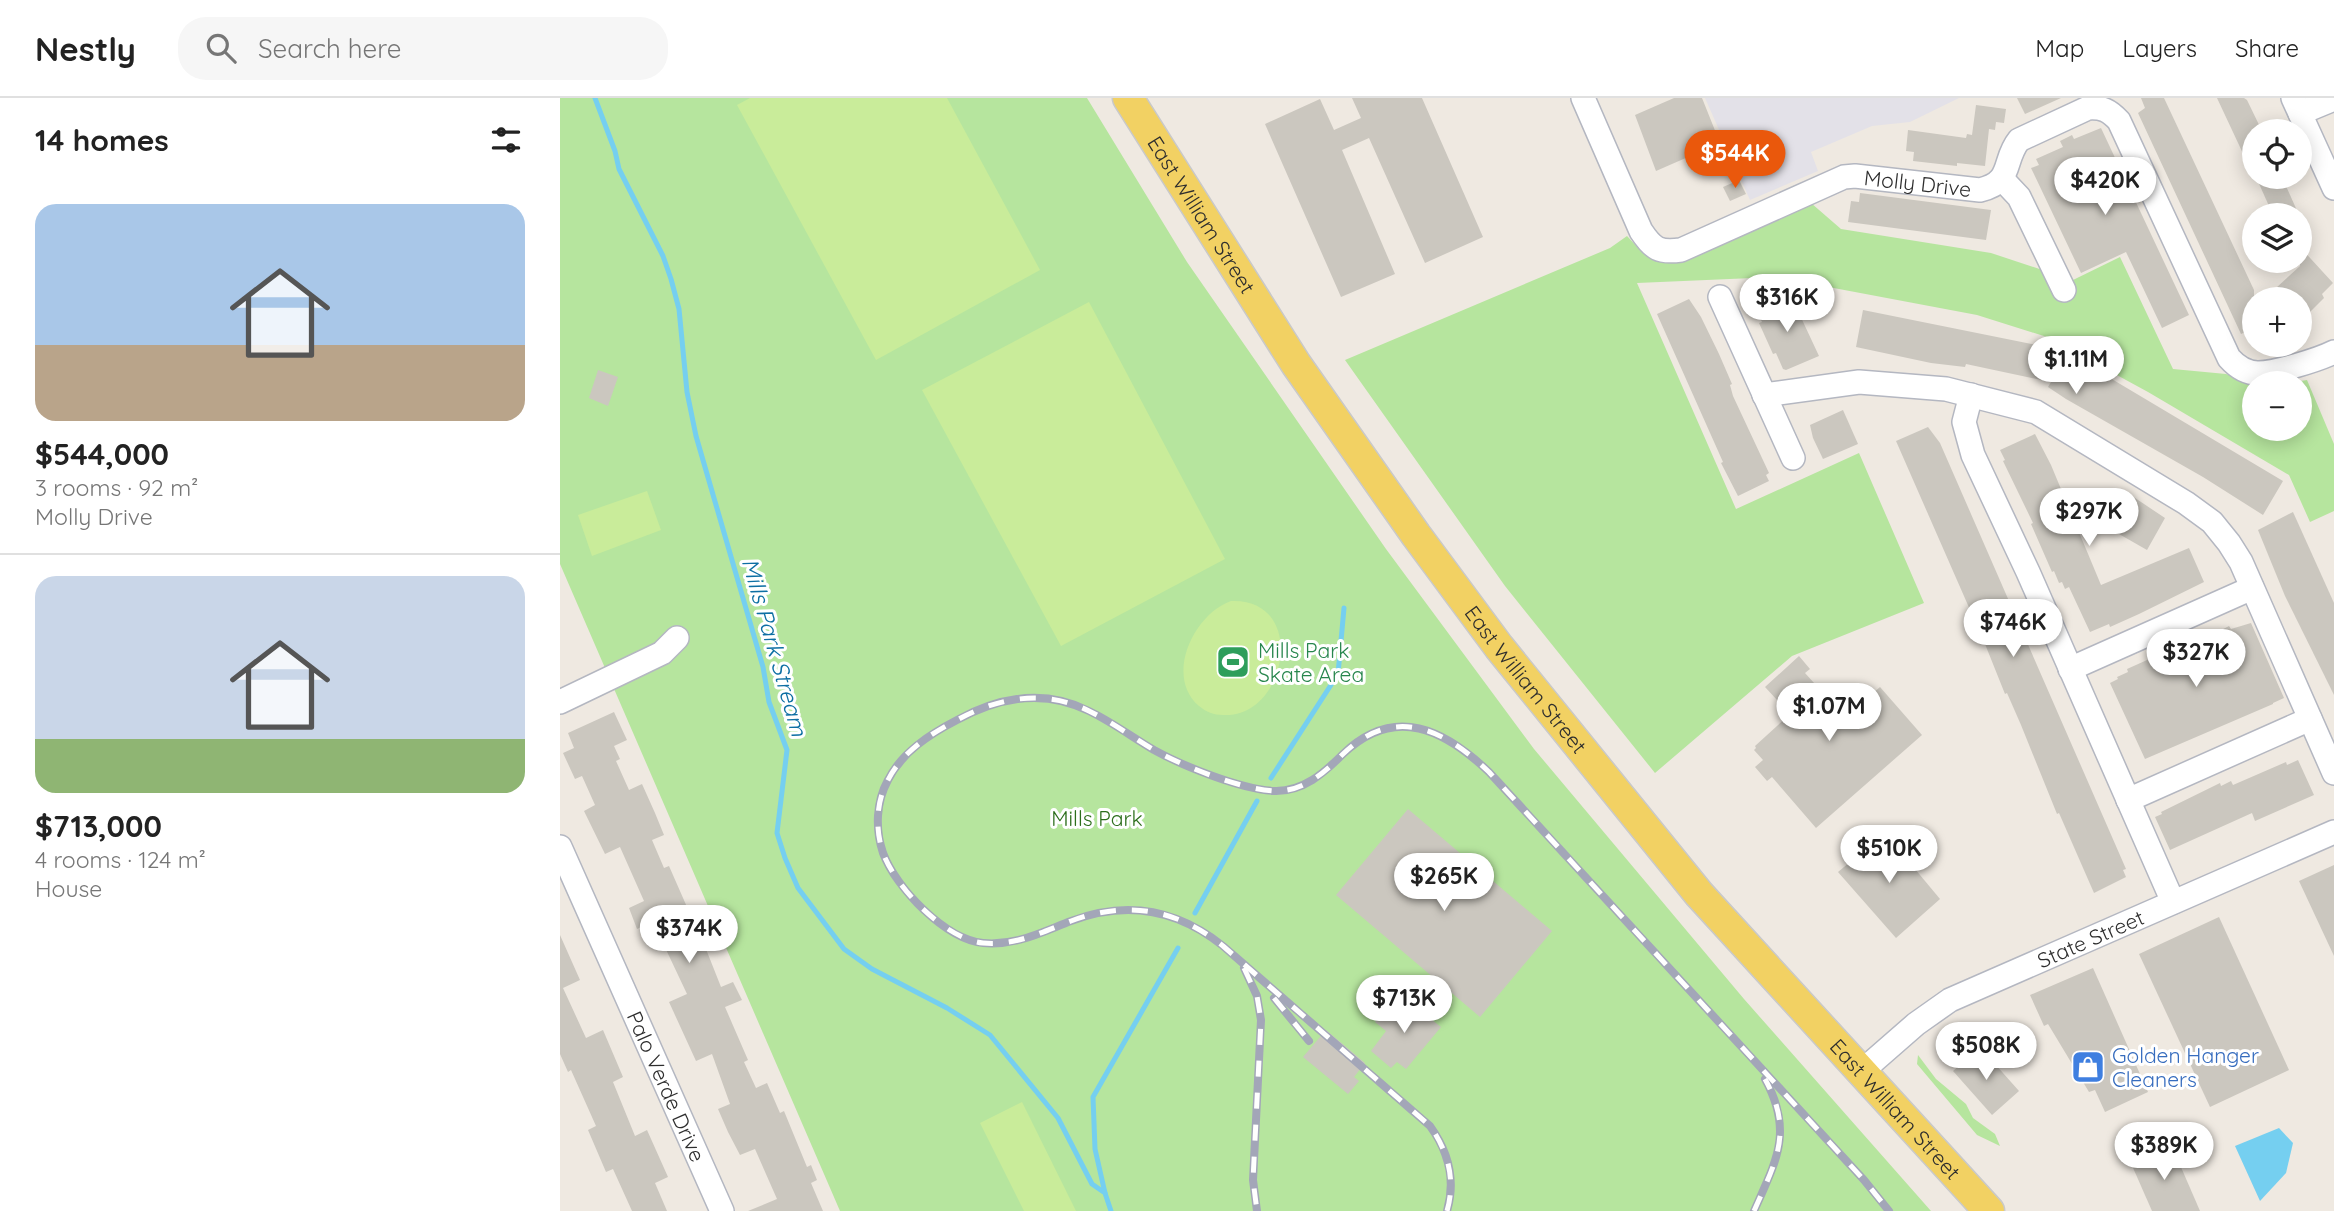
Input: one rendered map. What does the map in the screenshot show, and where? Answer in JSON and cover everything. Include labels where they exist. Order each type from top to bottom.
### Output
[{"type":"main road","name":"East William Street","points":[[1128,98],[1296,364],[1416,535],[1499,647],[1699,894],[1989,1211]]},
{"type":"street","name":"Molly Drive","points":[[1583,98],[1641,231],[1652,247],[1668,252],[1681,250],[1844,177],[1980,190],[1991,187],[2002,179],[2008,169],[2012,149],[2019,140],[2088,108],[2099,107],[2110,111],[2119,121],[2229,358],[2235,365],[2244,370],[2266,372],[2334,352]]},
{"type":"street","points":[[2334,99],[2297,106],[2334,188]]},
{"type":"street","points":[[2002,179],[2019,197],[2064,290]]},
{"type":"street","points":[[1720,297],[1793,458]]},
{"type":"street","points":[[1764,395],[1858,382],[1946,389],[1971,395],[2036,412],[2186,503],[2211,522],[2229,543],[2252,588],[2334,773]]},
{"type":"street","points":[[1971,395],[1964,422],[1973,454],[2173,902]]},
{"type":"street","points":[[2070,669],[2252,588]]},
{"type":"street","points":[[560,702],[662,653],[677,638]]},
{"type":"street","points":[[2128,800],[2310,719]]},
{"type":"street","name":"State Street","points":[[1861,1072],[1916,1024],[1950,1000],[2334,832]]},
{"type":"street","name":"Palo Verde Drive","points":[[560,847],[722,1211]]},
{"type":"shaded area","points":[[1705,98],[1959,98],[1910,122],[1872,126],[1811,152],[1818,171],[1750,200]]},
{"type":"green space","name":"Mills Park","points":[[560,98],[1087,98],[1187,262],[1386,549],[1534,749],[1744,999],[1931,1211],[840,1211],[560,564]]},
{"type":"green space","points":[[750,98],[947,98],[1040,270],[876,360],[737,105]]},
{"type":"green space","points":[[1811,203],[1841,229],[1991,253],[2073,280],[2120,257],[2173,369],[2226,374],[2242,380],[2242,441],[2312,441],[2312,392],[2334,444],[2334,511],[2310,522],[2289,475],[2148,392],[2047,337],[1977,315],[1776,277],[1637,283],[1736,509],[1859,453],[1924,603],[1792,656],[1655,773],[1505,586],[1345,360],[1610,248],[1627,236],[1642,252],[1661,258]]},
{"type":"green space","points":[[1089,302],[1225,559],[1061,646],[922,390]]},
{"type":"green space","points":[[647,491],[661,530],[592,556],[578,515]]},
{"type":"green space","name":"Mills Park Skate Area","points":[[1231,601],[1256,605],[1272,618],[1280,637],[1280,658],[1274,680],[1262,698],[1245,711],[1220,715],[1210,713],[1199,706],[1189,693],[1184,679],[1184,663],[1195,632],[1205,619]]},
{"type":"green space","points":[[1918,1055],[1936,1079],[1966,1104],[1973,1118],[1995,1134],[2000,1146],[1977,1135],[1917,1064]]},
{"type":"green space","points":[[1022,1102],[1076,1211],[1024,1211],[980,1123]]},
{"type":"water","points":[[2279,1128],[2293,1143],[2286,1173],[2260,1201],[2235,1146]]},
{"type":"building","points":[[1352,98],[1422,98],[1483,237],[1425,263],[1369,138],[1342,150],[1395,274],[1341,297],[1265,124],[1320,99],[1334,130],[1361,118]]},
{"type":"building","points":[[1674,98],[1702,98],[1720,143],[1656,171],[1635,115]]},
{"type":"building","points":[[2017,98],[2061,98],[2025,114]]},
{"type":"building","points":[[2141,98],[2164,98],[2242,264],[2242,273],[2246,273],[2253,287],[2242,287],[2241,334],[2138,113],[2145,108]]},
{"type":"building","points":[[2217,98],[2244,98],[2256,119],[2242,119],[2242,151]]},
{"type":"building","points":[[1976,105],[2006,109],[2004,123],[1996,122],[1995,130],[1989,129],[1985,166],[1913,161],[1914,152],[1906,151],[1908,130],[1966,138],[1967,134],[1972,135]]},
{"type":"building","points":[[2101,128],[2189,315],[2162,328],[2126,252],[2081,273],[2031,168],[2039,165],[2036,159],[2063,147],[2060,141],[2072,135],[2074,139]]},
{"type":"building","points":[[1739,180],[1746,194],[1730,201],[1723,187]]},
{"type":"building","points":[[2261,189],[2287,189],[2294,203],[2268,203]]},
{"type":"building","points":[[1860,193],[1991,210],[1986,240],[1848,222],[1851,201],[1859,202]]},
{"type":"building","points":[[2312,260],[2333,283],[2322,294],[2324,298],[2312,310],[2312,287],[2277,287],[2292,273],[2312,273]]},
{"type":"building","points":[[1791,296],[1819,356],[1786,370],[1776,353],[1773,354],[1759,323],[1762,322],[1757,311]]},
{"type":"building","points":[[1689,299],[1719,354],[1732,384],[1733,396],[1769,473],[1766,475],[1769,481],[1738,496],[1721,463],[1723,462],[1657,314]]},
{"type":"building","points":[[1863,310],[2061,350],[2106,374],[2283,481],[2263,515],[2203,477],[2066,399],[2048,387],[2051,382],[1966,364],[1965,367],[1931,363],[1856,347]]},
{"type":"building","points":[[598,370],[618,377],[608,406],[589,398]]},
{"type":"building","points":[[1843,410],[1858,444],[1823,459],[1810,425]]},
{"type":"building","points":[[1928,427],[1940,443],[2126,869],[2123,870],[2126,877],[2094,893],[2059,813],[2057,814],[2021,725],[2007,693],[2005,694],[1896,441]]},
{"type":"building","points":[[2035,434],[2051,465],[2101,585],[2189,548],[2204,582],[2110,627],[2109,624],[2090,632],[2069,587],[2065,589],[2054,571],[2052,572],[2031,524],[2033,523],[2003,461],[2005,460],[2000,450]]},
{"type":"building","points":[[2109,488],[2115,492],[2117,489],[2128,496],[2129,494],[2165,518],[2147,550],[2091,518]]},
{"type":"building","points":[[2293,512],[2334,603],[2334,695],[2285,596],[2258,530]]},
{"type":"building","points":[[2251,623],[2284,698],[2145,759],[2110,683],[2128,672],[2127,669],[2156,656],[2157,659],[2174,651],[2175,654],[2229,626],[2231,629]]},
{"type":"building","points":[[1799,656],[1810,669],[1805,673],[1833,704],[1850,689],[1862,703],[1880,687],[1922,735],[1816,828],[1772,777],[1767,781],[1755,767],[1763,760],[1754,750],[1755,746],[1790,714],[1765,687]]},
{"type":"building","points":[[614,712],[627,740],[614,746],[620,759],[616,761],[629,790],[642,784],[655,813],[664,835],[652,840],[664,868],[669,866],[687,907],[681,910],[696,942],[702,939],[721,987],[733,982],[742,1000],[725,1007],[748,1060],[744,1062],[756,1088],[767,1083],[780,1113],[784,1111],[807,1167],[811,1165],[817,1180],[811,1183],[823,1211],[748,1211],[777,1199],[755,1149],[740,1155],[728,1132],[718,1109],[730,1104],[712,1054],[696,1061],[669,1002],[687,994],[653,922],[637,929],[629,908],[644,901],[620,847],[605,854],[584,811],[595,805],[582,776],[575,779],[563,753],[574,748],[568,733]]},
{"type":"building","points":[[2298,760],[2314,795],[2255,821],[2252,813],[2170,850],[2155,817],[2162,814],[2161,812],[2220,783],[2221,786],[2231,781],[2233,785],[2286,762],[2287,765]]},
{"type":"building","points":[[1408,809],[1552,931],[1480,1017],[1336,895]]},
{"type":"building","points":[[1885,833],[1940,899],[1896,938],[1838,872]]},
{"type":"building","points":[[2334,865],[2334,956],[2299,881]]},
{"type":"building","points":[[2219,917],[2289,1070],[2210,1107],[2139,954]]},
{"type":"building","points":[[560,935],[580,980],[563,988],[586,1038],[603,1030],[623,1077],[613,1082],[635,1136],[647,1130],[668,1177],[655,1183],[667,1211],[632,1211],[613,1169],[606,1172],[588,1130],[596,1126],[571,1070],[568,1072],[560,1054]]},
{"type":"building","points":[[2093,968],[2148,1092],[2105,1112],[2095,1090],[2089,1092],[2048,1024],[2044,1026],[2030,995]]},
{"type":"building","points":[[1391,1002],[1403,1012],[1411,1003],[1441,1027],[1406,1069],[1397,1062],[1391,1068],[1371,1051],[1386,1031],[1375,1022]]},
{"type":"building","points":[[1326,1030],[1365,1063],[1354,1077],[1359,1081],[1348,1094],[1303,1057]]},
{"type":"building","points":[[1976,1051],[1983,1059],[1987,1055],[2019,1091],[1992,1115],[1953,1071]]},
{"type":"building","points":[[2171,1144],[2200,1211],[2152,1211],[2130,1161]]},
{"type":"waterway","name":"Mills Park Stream","points":[[595,98],[619,169],[663,256],[679,309],[687,392],[696,436],[763,667],[769,702],[787,750],[777,833],[798,888],[844,949],[872,969],[947,1008],[990,1035],[1058,1118],[1092,1184],[1105,1193],[1111,1211]]},
{"type":"waterway","points":[[1271,778],[1338,674],[1344,608]]},
{"type":"waterway","points":[[1195,913],[1257,801]]},
{"type":"waterway","points":[[1105,1193],[1095,1149],[1093,1097],[1178,948]]},
{"type":"railway","points":[[1447,1211],[1451,1188],[1449,1166],[1442,1145],[1430,1126],[1206,933],[1169,916],[1132,910],[1092,915],[1028,937],[995,943],[968,939],[938,922],[910,896],[889,867],[880,844],[878,816],[881,797],[888,780],[901,761],[937,731],[973,712],[1006,701],[1039,698],[1072,704],[1097,715],[1154,750],[1212,776],[1274,791],[1304,785],[1362,739],[1382,730],[1400,727],[1437,735],[1455,744],[1489,772],[1864,1180],[1889,1211]]},
{"type":"railway","points":[[1244,968],[1257,996],[1261,1020],[1253,1180],[1257,1211]]},
{"type":"railway","points":[[1274,998],[1309,1041]]},
{"type":"railway","points":[[1754,1211],[1779,1146],[1779,1115],[1765,1079]]},
{"type":"place","name":"Mills Park Skate Area","points":[[1233,662]]},
{"type":"place","name":"Golden Hanger Cleaners","points":[[2088,1067]]}]
